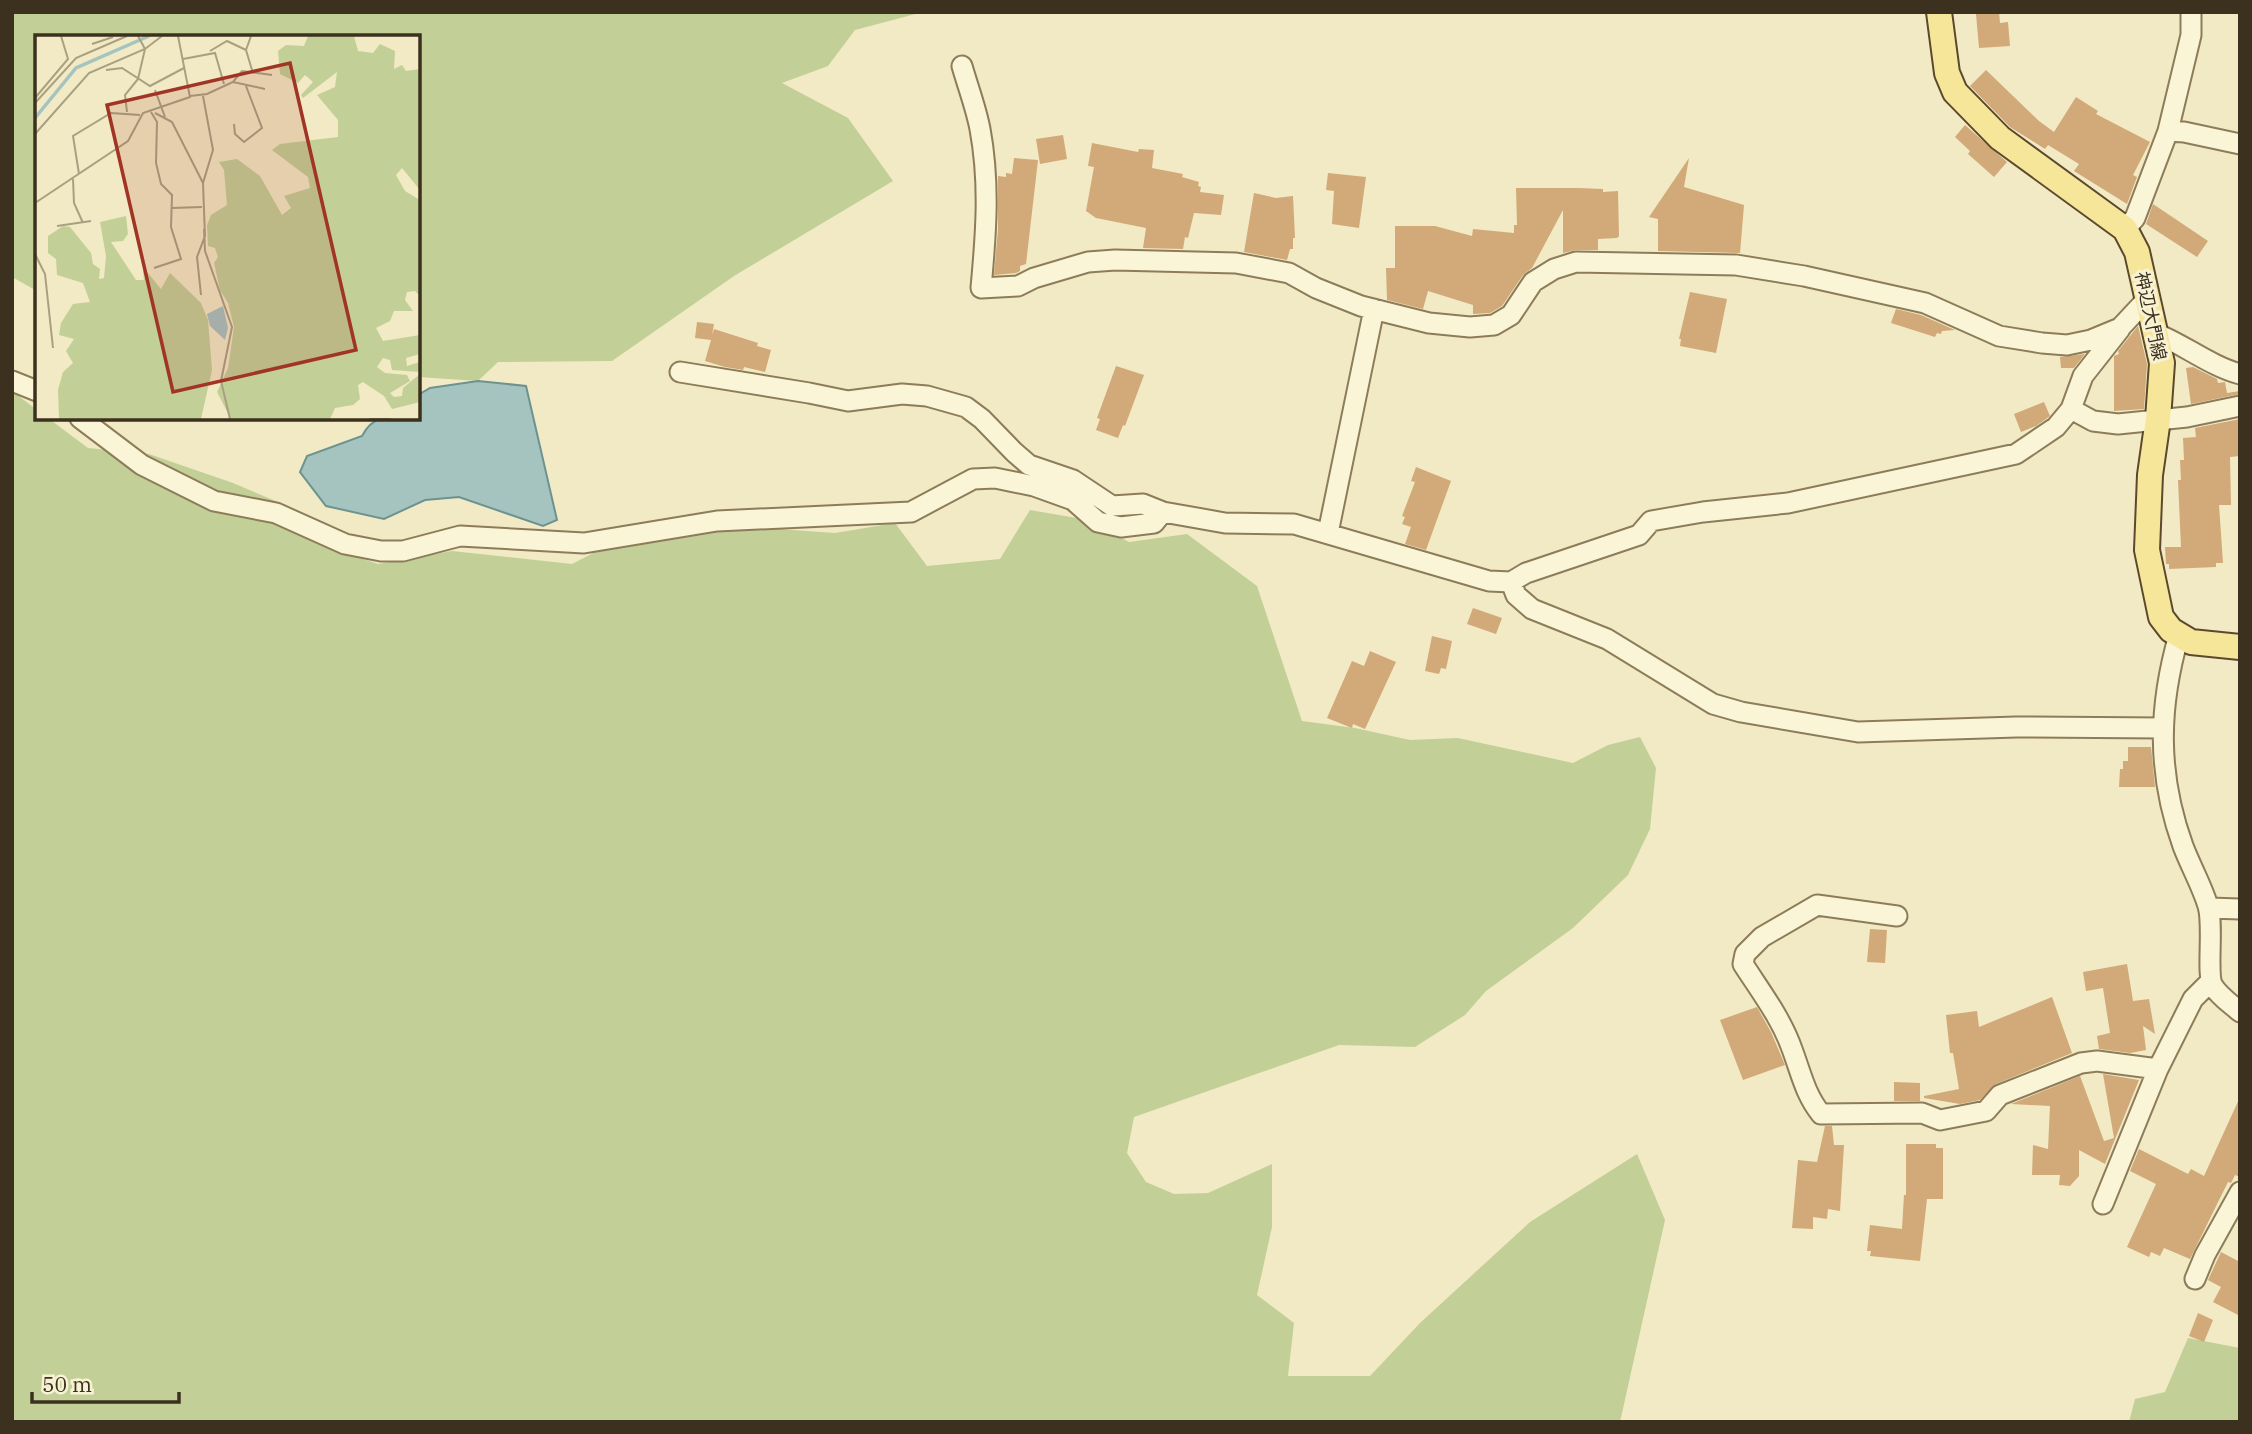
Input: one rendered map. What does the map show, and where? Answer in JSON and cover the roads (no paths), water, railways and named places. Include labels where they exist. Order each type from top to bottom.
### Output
[{"type":"main road","name":"神辺大門線","points":[[1939,12],[1947,74],[1955,92],[2000,138],[2125,229],[2137,252],[2162,363],[2150,475],[2147,550],[2161,617],[2171,631],[2179,635]]},
{"type":"main road","points":[[2179,635],[2191,642],[2240,647]]},
{"type":"street","points":[[2125,229],[2134,218],[2168,131],[2191,35],[2191,12]]},
{"type":"street","points":[[962,66],[980,128],[986,170],[988,215],[981,288],[1018,286],[1034,278],[1088,262],[1115,260],[1236,263],[1289,274],[1361,306],[1429,323],[1470,327],[1494,325],[1511,315],[1533,282],[1554,269],[1576,262],[1736,265],[1804,276],[1924,303],[1998,336],[2042,344],[2067,345],[2091,340],[2120,328]]},
{"type":"street","points":[[2168,131],[2240,144]]},
{"type":"street","points":[[680,372],[848,401],[902,394],[927,396],[966,407],[1029,465],[1073,480],[1112,506],[1143,504],[1163,512],[1225,523],[1294,524],[1489,581],[1510,582],[1526,573],[1639,535],[1651,521],[1703,512],[1788,503],[2016,454],[2056,427],[2071,409],[2083,376],[2120,328],[2149,297]]},
{"type":"street","points":[[1328,533],[1374,309]]},
{"type":"street","points":[[2155,333],[2183,345],[2220,369],[2240,374]]},
{"type":"street","points":[[12,381],[35,390]]},
{"type":"street","points":[[2071,409],[2093,421],[2118,424],[2187,417],[2240,406]]},
{"type":"street","points":[[83,420],[142,465],[214,501],[276,513],[345,544],[381,551],[403,551],[460,536],[584,543],[718,521],[911,512],[973,479],[995,478],[1034,486],[1073,500],[1098,522],[1121,527],[1154,523],[1163,512]]},
{"type":"street","points":[[1510,582],[1516,595],[1532,609],[1606,639],[1713,705],[1741,712],[1858,732],[2016,727],[2162,728]]},
{"type":"street","points":[[2179,635],[2173,655],[2162,728],[2163,762],[2183,846],[2209,908],[2210,982],[2214,989],[2240,1012]]},
{"type":"street","points":[[1897,916],[1817,905],[1762,937],[1745,954],[1743,964],[1774,1011],[1792,1049],[1803,1086],[1821,1114],[1922,1113],[1940,1120],[1986,1111],[2000,1095],[2081,1063],[2097,1061],[2158,1069]]},
{"type":"street","points":[[2209,908],[2240,909]]},
{"type":"street","points":[[2104,1204],[2158,1069],[2193,999],[2210,982]]},
{"type":"street","points":[[2195,1279],[2205,1255],[2240,1192]]},
{"type":"water","points":[[478,381],[526,386],[557,520],[543,526],[459,497],[425,500],[384,519],[326,506],[300,472],[307,456],[362,436],[378,420],[420,420],[420,394],[430,388]]}]
